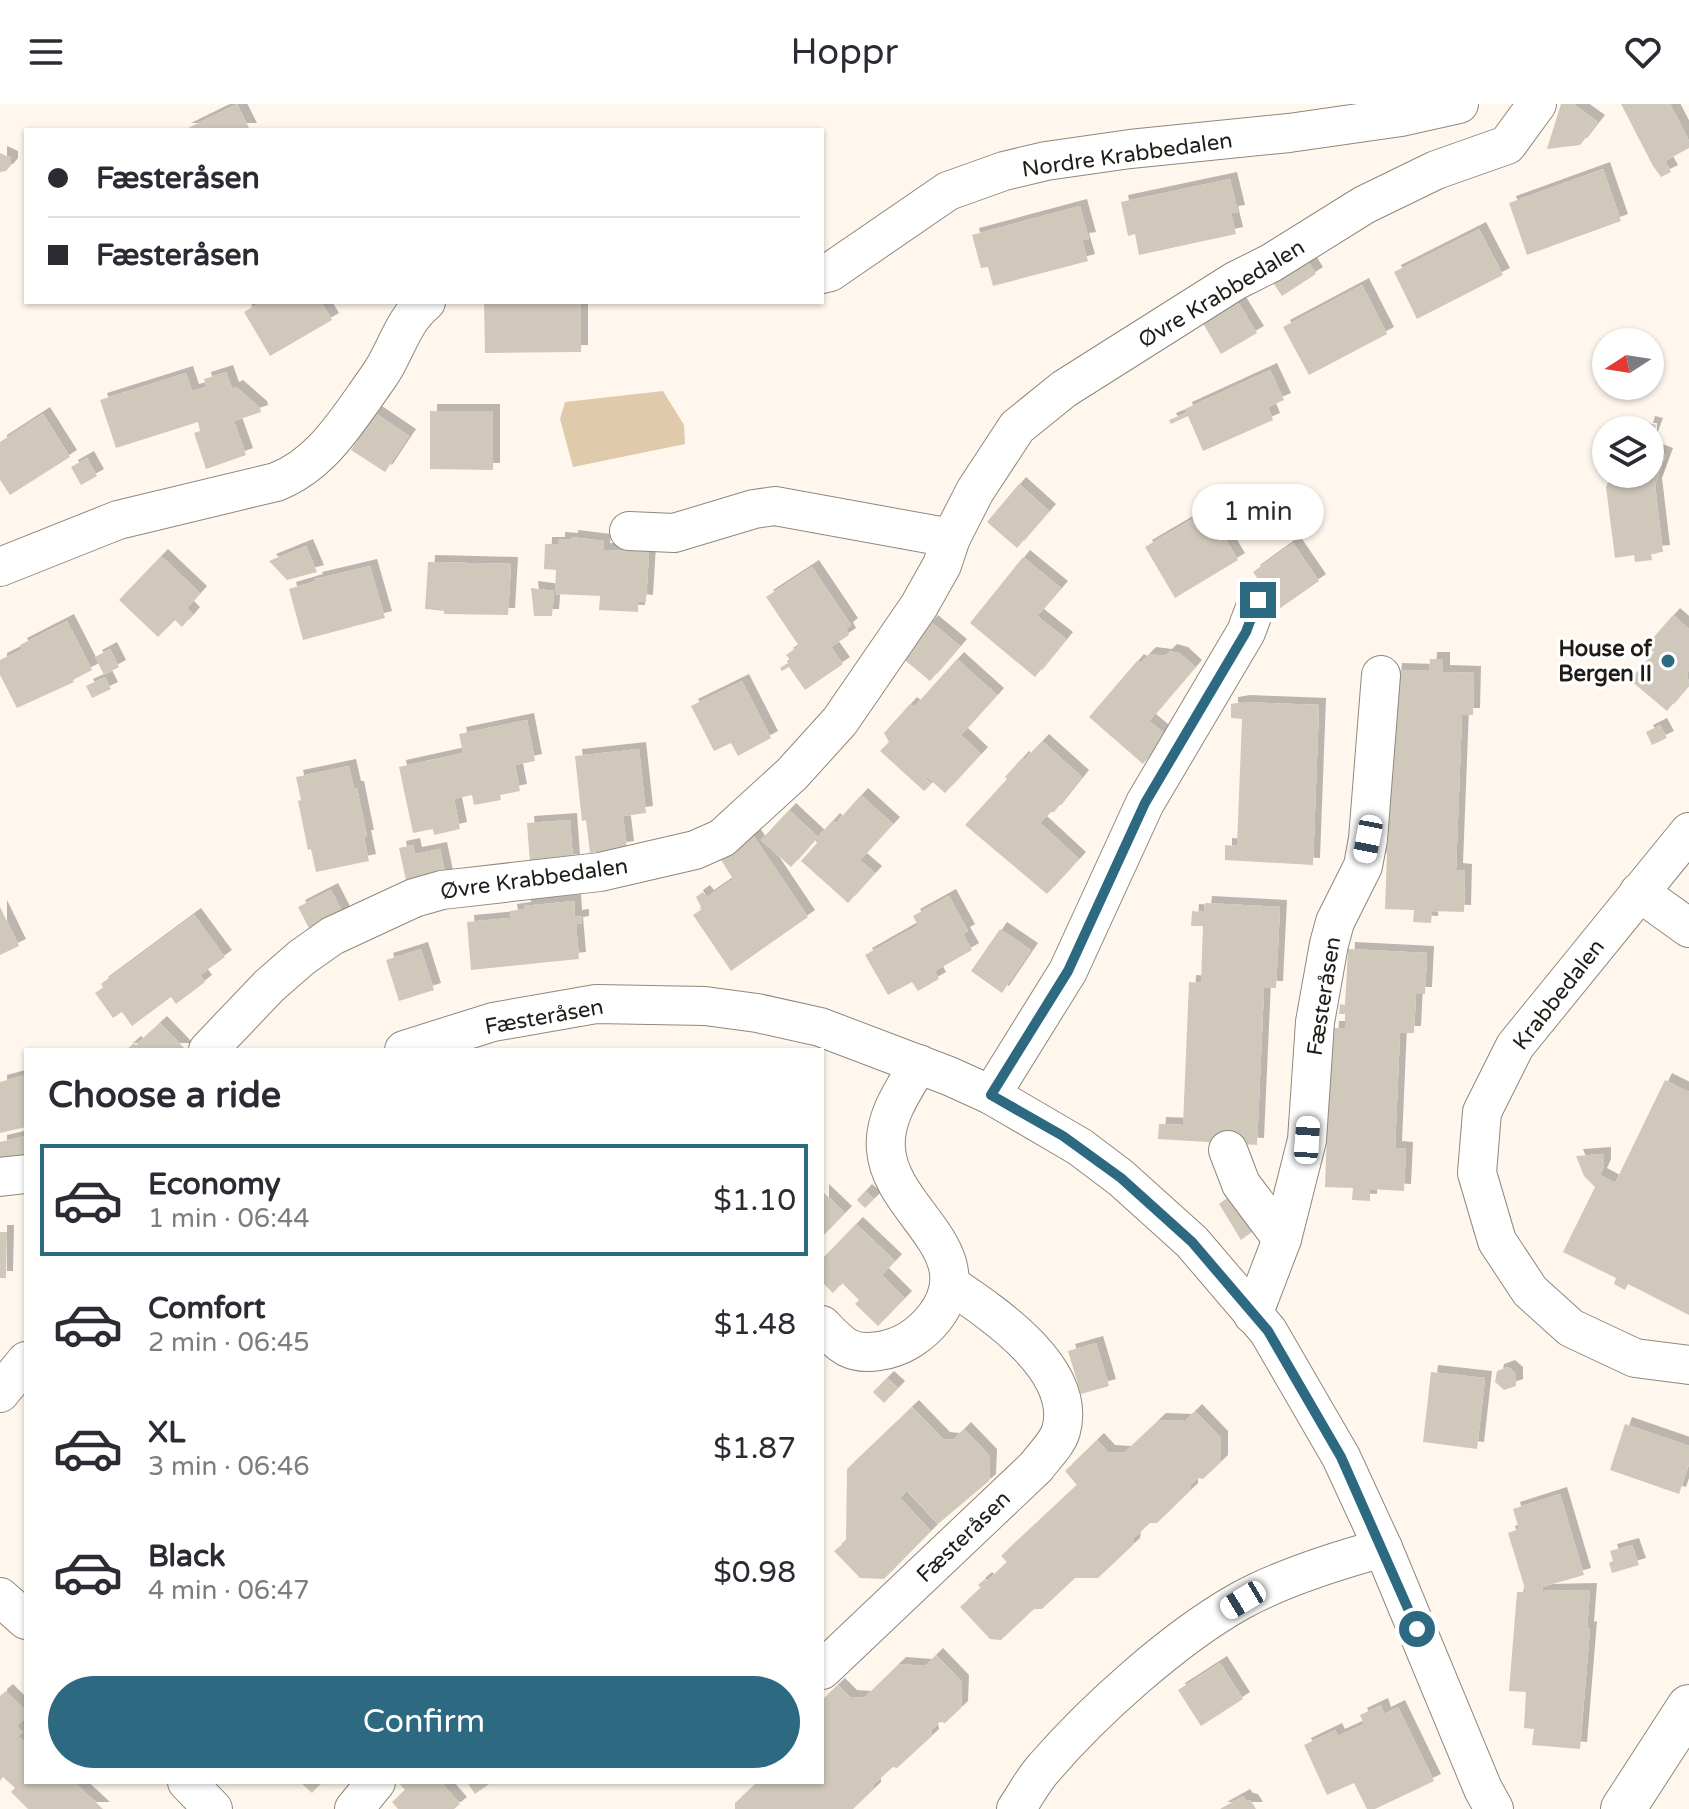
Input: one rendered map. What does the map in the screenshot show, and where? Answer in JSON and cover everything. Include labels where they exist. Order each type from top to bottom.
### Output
[{"type":"main road","points":[[1623,1809],[1689,1707]]},
{"type":"street","name":"Nordre Krabbedalen","points":[[824,274],[948,191],[993,174],[1046,161],[1303,131],[1401,117],[1459,104]]},
{"type":"street","name":"Øvre Krabbedalen","points":[[210,1048],[269,986],[301,958],[332,936],[414,898],[442,890],[600,872],[695,850],[722,838],[792,774],[840,721],[919,606],[942,565],[951,538],[975,491],[1017,427],[1064,389],[1235,281],[1271,263],[1364,205],[1436,170],[1507,145],[1537,104]]},
{"type":"street","points":[[0,567],[118,520],[294,475],[321,453],[343,427],[388,362],[402,330],[424,304]]},
{"type":"street","points":[[629,531],[674,533],[754,509],[775,506],[951,538]]},
{"type":"street","points":[[991,1095],[1068,971],[1145,803],[1246,632],[1258,600]]},
{"type":"street","name":"Fæsteråsen","points":[[1253,1315],[1282,1239],[1307,1140],[1315,1022],[1329,944],[1335,922],[1363,866],[1368,839],[1381,675]]},
{"type":"street","name":"Krabbedalen","points":[[1689,832],[1515,1046],[1482,1112],[1477,1173],[1497,1241],[1530,1291],[1571,1328],[1635,1358],[1689,1365]]},
{"type":"street","points":[[1639,892],[1689,928]]},
{"type":"street","name":"Fæsteråsen","points":[[410,1048],[493,1022],[596,1004],[705,1006],[757,1013],[820,1027],[919,1064],[991,1095],[1072,1141],[1121,1178],[1192,1242],[1268,1331],[1341,1457],[1494,1809]]},
{"type":"street","points":[[824,1327],[843,1347],[865,1354],[894,1349],[925,1330],[938,1314],[951,1285],[949,1264],[941,1247],[903,1195],[886,1152],[885,1134],[891,1115],[919,1064]]},
{"type":"street","points":[[1228,1150],[1241,1184],[1282,1239]]},
{"type":"street","points":[[0,1177],[24,1174]]},
{"type":"street","name":"Fæsteråsen","points":[[824,1668],[1036,1467],[1060,1435],[1064,1414],[1050,1369],[1024,1340],[951,1285]]},
{"type":"street","points":[[0,1393],[24,1363]]},
{"type":"street","points":[[1016,1809],[1042,1769],[1100,1710],[1202,1624],[1243,1600],[1345,1559],[1383,1548]]},
{"type":"street","points":[[0,1597],[24,1618]]},
{"type":"street","points":[[189,1784],[213,1809]]},
{"type":"street","points":[[354,1809],[374,1784]]},
{"type":"shaded area","points":[[663,391],[684,425],[685,444],[573,467],[560,419],[565,402]]},
{"type":"building","points":[[237,104],[249,128],[188,128]]},
{"type":"building","points":[[1561,104],[1573,104],[1598,122],[1580,145],[1547,149]]},
{"type":"building","points":[[1621,104],[1670,104],[1689,141],[1689,148],[1665,161],[1671,172],[1661,177]]},
{"type":"building","points":[[0,153],[11,158],[11,165],[0,172]]},
{"type":"building","points":[[1603,169],[1621,221],[1527,255],[1509,203]]},
{"type":"building","points":[[1230,179],[1238,212],[1231,213],[1236,234],[1139,255],[1135,234],[1128,236],[1121,202]]},
{"type":"building","points":[[1080,206],[1089,239],[1082,240],[1088,261],[993,286],[988,267],[981,268],[972,235]]},
{"type":"building","points":[[1479,229],[1503,275],[1417,319],[1394,272]]},
{"type":"building","points":[[1303,253],[1316,274],[1282,296],[1268,275]]},
{"type":"building","points":[[1362,285],[1387,334],[1309,375],[1283,327]]},
{"type":"building","points":[[1236,299],[1257,333],[1221,354],[1201,320]]},
{"type":"building","points":[[258,304],[322,304],[332,320],[270,356],[244,312]]},
{"type":"building","points":[[484,304],[581,304],[581,352],[485,353]]},
{"type":"building","points":[[1270,370],[1284,400],[1268,407],[1273,420],[1203,451],[1188,416],[1171,424],[1169,420],[1186,413],[1185,409]]},
{"type":"building","points":[[226,372],[232,389],[236,387],[261,412],[234,421],[246,455],[206,469],[194,433],[200,431],[198,422],[116,448],[100,400],[186,373],[192,391],[206,387],[204,379]]},
{"type":"building","points":[[430,411],[493,411],[493,470],[430,469]]},
{"type":"building","points":[[375,413],[409,436],[385,472],[351,450]]},
{"type":"building","points":[[43,414],[70,457],[10,495],[0,480],[0,442]]},
{"type":"building","points":[[87,458],[97,476],[81,485],[71,467]]},
{"type":"building","points":[[1019,484],[1049,511],[1017,548],[987,522]]},
{"type":"building","points":[[1606,488],[1655,488],[1663,552],[1651,553],[1652,560],[1635,562],[1634,555],[1615,558]]},
{"type":"building","points":[[1208,510],[1238,560],[1175,598],[1145,547]]},
{"type":"building","points":[[571,537],[604,541],[603,550],[649,552],[646,602],[638,601],[638,612],[599,610],[600,596],[555,594],[556,570],[544,569],[545,544],[558,544],[558,539],[571,540]]},
{"type":"building","points":[[1293,543],[1319,581],[1279,609],[1253,572]]},
{"type":"building","points":[[306,546],[317,572],[287,580],[269,561]]},
{"type":"building","points":[[161,556],[200,593],[187,608],[193,614],[182,627],[175,620],[158,637],[119,600]]},
{"type":"building","points":[[1023,557],[1061,588],[1037,616],[1066,639],[1035,677],[970,623]]},
{"type":"building","points":[[428,562],[511,564],[508,615],[444,614],[444,611],[425,609]]},
{"type":"building","points":[[370,566],[385,618],[303,640],[289,589],[315,579]]},
{"type":"building","points":[[812,567],[851,625],[846,629],[849,635],[831,647],[843,664],[805,690],[789,667],[782,671],[780,668],[791,661],[786,655],[799,646],[766,597]]},
{"type":"building","points":[[531,588],[554,591],[552,616],[534,616]]},
{"type":"building","name":"House of Bergen II","points":[[1673,615],[1689,629],[1689,685],[1667,711],[1630,680],[1654,652],[1646,646]]},
{"type":"building","points":[[67,621],[92,670],[74,682],[17,708],[0,675],[0,660],[22,649],[20,645]]},
{"type":"building","points":[[931,622],[960,646],[930,681],[901,657]]},
{"type":"building","points":[[110,649],[119,667],[104,675],[95,657]]},
{"type":"building","points":[[1170,651],[1181,654],[1195,667],[1149,721],[1167,736],[1143,764],[1089,717],[1137,661],[1140,663],[1149,654],[1165,656]]},
{"type":"building","points":[[957,659],[997,695],[961,735],[981,754],[945,793],[927,777],[925,779],[931,784],[924,791],[880,751],[889,742],[884,733],[910,704],[914,707]]},
{"type":"building","points":[[1430,659],[1443,659],[1443,672],[1474,673],[1473,715],[1462,715],[1456,870],[1465,871],[1464,912],[1432,911],[1431,923],[1413,922],[1414,910],[1385,909],[1387,853],[1381,853],[1382,843],[1388,843],[1389,814],[1382,814],[1395,670],[1429,671]]},
{"type":"building","points":[[105,677],[111,689],[92,698],[86,686]]},
{"type":"building","points":[[742,681],[771,738],[738,756],[731,743],[714,751],[691,706]]},
{"type":"building","points":[[1231,704],[1319,705],[1313,865],[1225,860],[1225,845],[1237,846],[1242,719],[1231,718]]},
{"type":"building","points":[[527,720],[535,761],[515,765],[520,791],[500,795],[501,800],[474,805],[472,795],[454,799],[460,829],[434,835],[433,829],[413,833],[399,767],[463,753],[459,734]]},
{"type":"building","points":[[1660,725],[1667,738],[1652,745],[1646,732]]},
{"type":"building","points":[[1042,741],[1082,777],[1054,812],[1040,823],[1079,859],[1047,894],[965,825],[1022,758],[1024,760]]},
{"type":"building","points":[[639,749],[646,813],[623,816],[627,848],[590,853],[586,820],[582,821],[575,756]]},
{"type":"building","points":[[349,766],[354,788],[357,788],[369,861],[316,872],[311,849],[308,850],[296,777]]},
{"type":"building","points":[[861,795],[893,824],[860,860],[875,873],[848,903],[801,861],[817,843],[815,840],[791,867],[761,840],[789,810],[818,837],[833,820],[836,823]]},
{"type":"building","points":[[570,820],[573,861],[530,864],[527,823]]},
{"type":"building","points":[[751,832],[808,917],[731,971],[693,915],[702,909],[696,897],[703,892],[707,897],[733,879],[718,855]]},
{"type":"building","points":[[413,845],[415,854],[440,849],[446,877],[407,885],[399,848]]},
{"type":"building","points":[[331,890],[344,915],[311,932],[298,907]]},
{"type":"building","points":[[949,896],[968,931],[963,934],[972,950],[935,971],[939,979],[918,991],[912,982],[888,995],[865,955],[918,925],[913,916]]},
{"type":"building","points":[[574,901],[575,917],[582,916],[582,923],[576,924],[579,959],[471,970],[467,922],[511,918],[510,911],[524,909],[524,906]]},
{"type":"building","points":[[1205,903],[1280,907],[1276,988],[1264,988],[1257,1145],[1158,1139],[1159,1124],[1183,1125],[1189,982],[1201,983],[1203,926],[1191,926],[1192,911],[1204,912]]},
{"type":"building","points":[[0,907],[19,946],[0,955]]},
{"type":"building","points":[[194,915],[225,957],[200,975],[205,982],[176,1004],[171,997],[132,1026],[122,1012],[113,1018],[95,993],[104,987],[101,984]]},
{"type":"building","points":[[1000,929],[1031,950],[1002,993],[971,971]]},
{"type":"building","points":[[421,949],[434,990],[399,1001],[386,960]]},
{"type":"building","points":[[1348,949],[1427,953],[1425,994],[1416,994],[1414,1033],[1400,1033],[1395,1148],[1406,1149],[1404,1191],[1370,1189],[1370,1201],[1352,1200],[1353,1188],[1325,1187],[1327,1132],[1321,1131],[1321,1122],[1328,1122],[1332,1028],[1345,1028],[1345,1014],[1339,1014],[1340,1004],[1345,1005]]},
{"type":"building","points":[[160,1023],[184,1048],[128,1048],[134,1043],[136,1045]]},
{"type":"building","points":[[24,1076],[24,1127],[0,1133],[0,1082]]},
{"type":"building","points":[[1665,1080],[1689,1092],[1689,1315],[1628,1284],[1625,1290],[1614,1284],[1616,1278],[1563,1252],[1595,1187],[1584,1176],[1576,1156],[1604,1154],[1600,1175],[1615,1183]]},
{"type":"building","points":[[24,1136],[24,1156],[0,1162],[0,1142]]},
{"type":"building","points":[[865,1191],[874,1199],[865,1208],[857,1200]]},
{"type":"building","points":[[824,1193],[845,1213],[824,1235]]},
{"type":"building","points":[[1234,1193],[1256,1229],[1241,1240],[1219,1204]]},
{"type":"building","points":[[856,1224],[895,1261],[882,1275],[905,1298],[878,1326],[855,1304],[859,1300],[842,1283],[833,1293],[824,1284],[824,1257]]},
{"type":"building","points":[[0,1232],[7,1232],[6,1278],[0,1278]]},
{"type":"building","points":[[1096,1343],[1109,1386],[1081,1394],[1068,1351]]},
{"type":"building","points":[[1508,1367],[1516,1374],[1516,1386],[1504,1390],[1495,1382],[1497,1371]]},
{"type":"building","points":[[1431,1372],[1485,1378],[1477,1449],[1423,1442]]},
{"type":"building","points":[[887,1378],[898,1388],[884,1403],[873,1392]]},
{"type":"building","points":[[912,1407],[943,1439],[953,1440],[964,1429],[990,1456],[989,1481],[938,1524],[907,1491],[900,1498],[931,1531],[884,1579],[860,1578],[834,1551],[846,1541],[847,1469]]},
{"type":"building","points":[[1195,1411],[1221,1438],[1221,1462],[1203,1479],[1198,1478],[1191,1485],[1191,1490],[1157,1523],[1150,1523],[1134,1538],[1133,1545],[1098,1578],[1075,1578],[1042,1609],[1034,1609],[1001,1640],[990,1639],[960,1607],[981,1588],[978,1585],[985,1579],[987,1581],[1007,1562],[1001,1556],[1077,1485],[1065,1471],[1097,1440],[1108,1452],[1124,1453],[1159,1420],[1185,1421]]},
{"type":"building","points":[[1625,1424],[1689,1446],[1689,1464],[1679,1494],[1610,1470]]},
{"type":"building","points":[[1560,1494],[1584,1575],[1542,1587],[1543,1591],[1590,1590],[1580,1749],[1532,1745],[1534,1729],[1524,1728],[1526,1692],[1509,1691],[1517,1592],[1526,1592],[1508,1533],[1519,1529],[1513,1509]]},
{"type":"building","points":[[1632,1545],[1639,1565],[1612,1573],[1610,1551]]},
{"type":"building","points":[[936,1655],[962,1682],[961,1708],[945,1723],[940,1722],[931,1730],[932,1736],[874,1784],[874,1789],[853,1809],[735,1809],[735,1803],[756,1784],[824,1784],[824,1698],[838,1685],[850,1697],[864,1698],[899,1664],[925,1666]]},
{"type":"building","points":[[1220,1663],[1243,1699],[1201,1726],[1178,1690]]},
{"type":"building","points":[[6,1691],[24,1709],[24,1719],[17,1726],[23,1732],[18,1736],[24,1741],[24,1784],[76,1784],[103,1809],[28,1809],[11,1792],[15,1788],[3,1777],[0,1781],[0,1696]]},
{"type":"building","points":[[1381,1705],[1384,1714],[1398,1707],[1434,1781],[1375,1809],[1367,1809],[1354,1783],[1327,1795],[1304,1745],[1335,1730],[1338,1736],[1364,1724],[1360,1715]]},
{"type":"building","points":[[302,1784],[320,1784],[312,1793]]},
{"type":"building","points":[[400,1784],[443,1784],[460,1804],[454,1809],[398,1809],[392,1802],[405,1790]]},
{"type":"building","points":[[468,1784],[489,1784],[475,1794]]},
{"type":"building","points":[[1243,1796],[1256,1809],[1220,1809]]},
{"type":"place","name":"House of Bergen II","points":[[1668,661]]},
{"type":"route","points":[[1258,600],[1246,632],[1145,803],[1068,971],[991,1095],[1063,1136],[1121,1178],[1192,1242],[1268,1331],[1341,1457],[1417,1629]]}]
